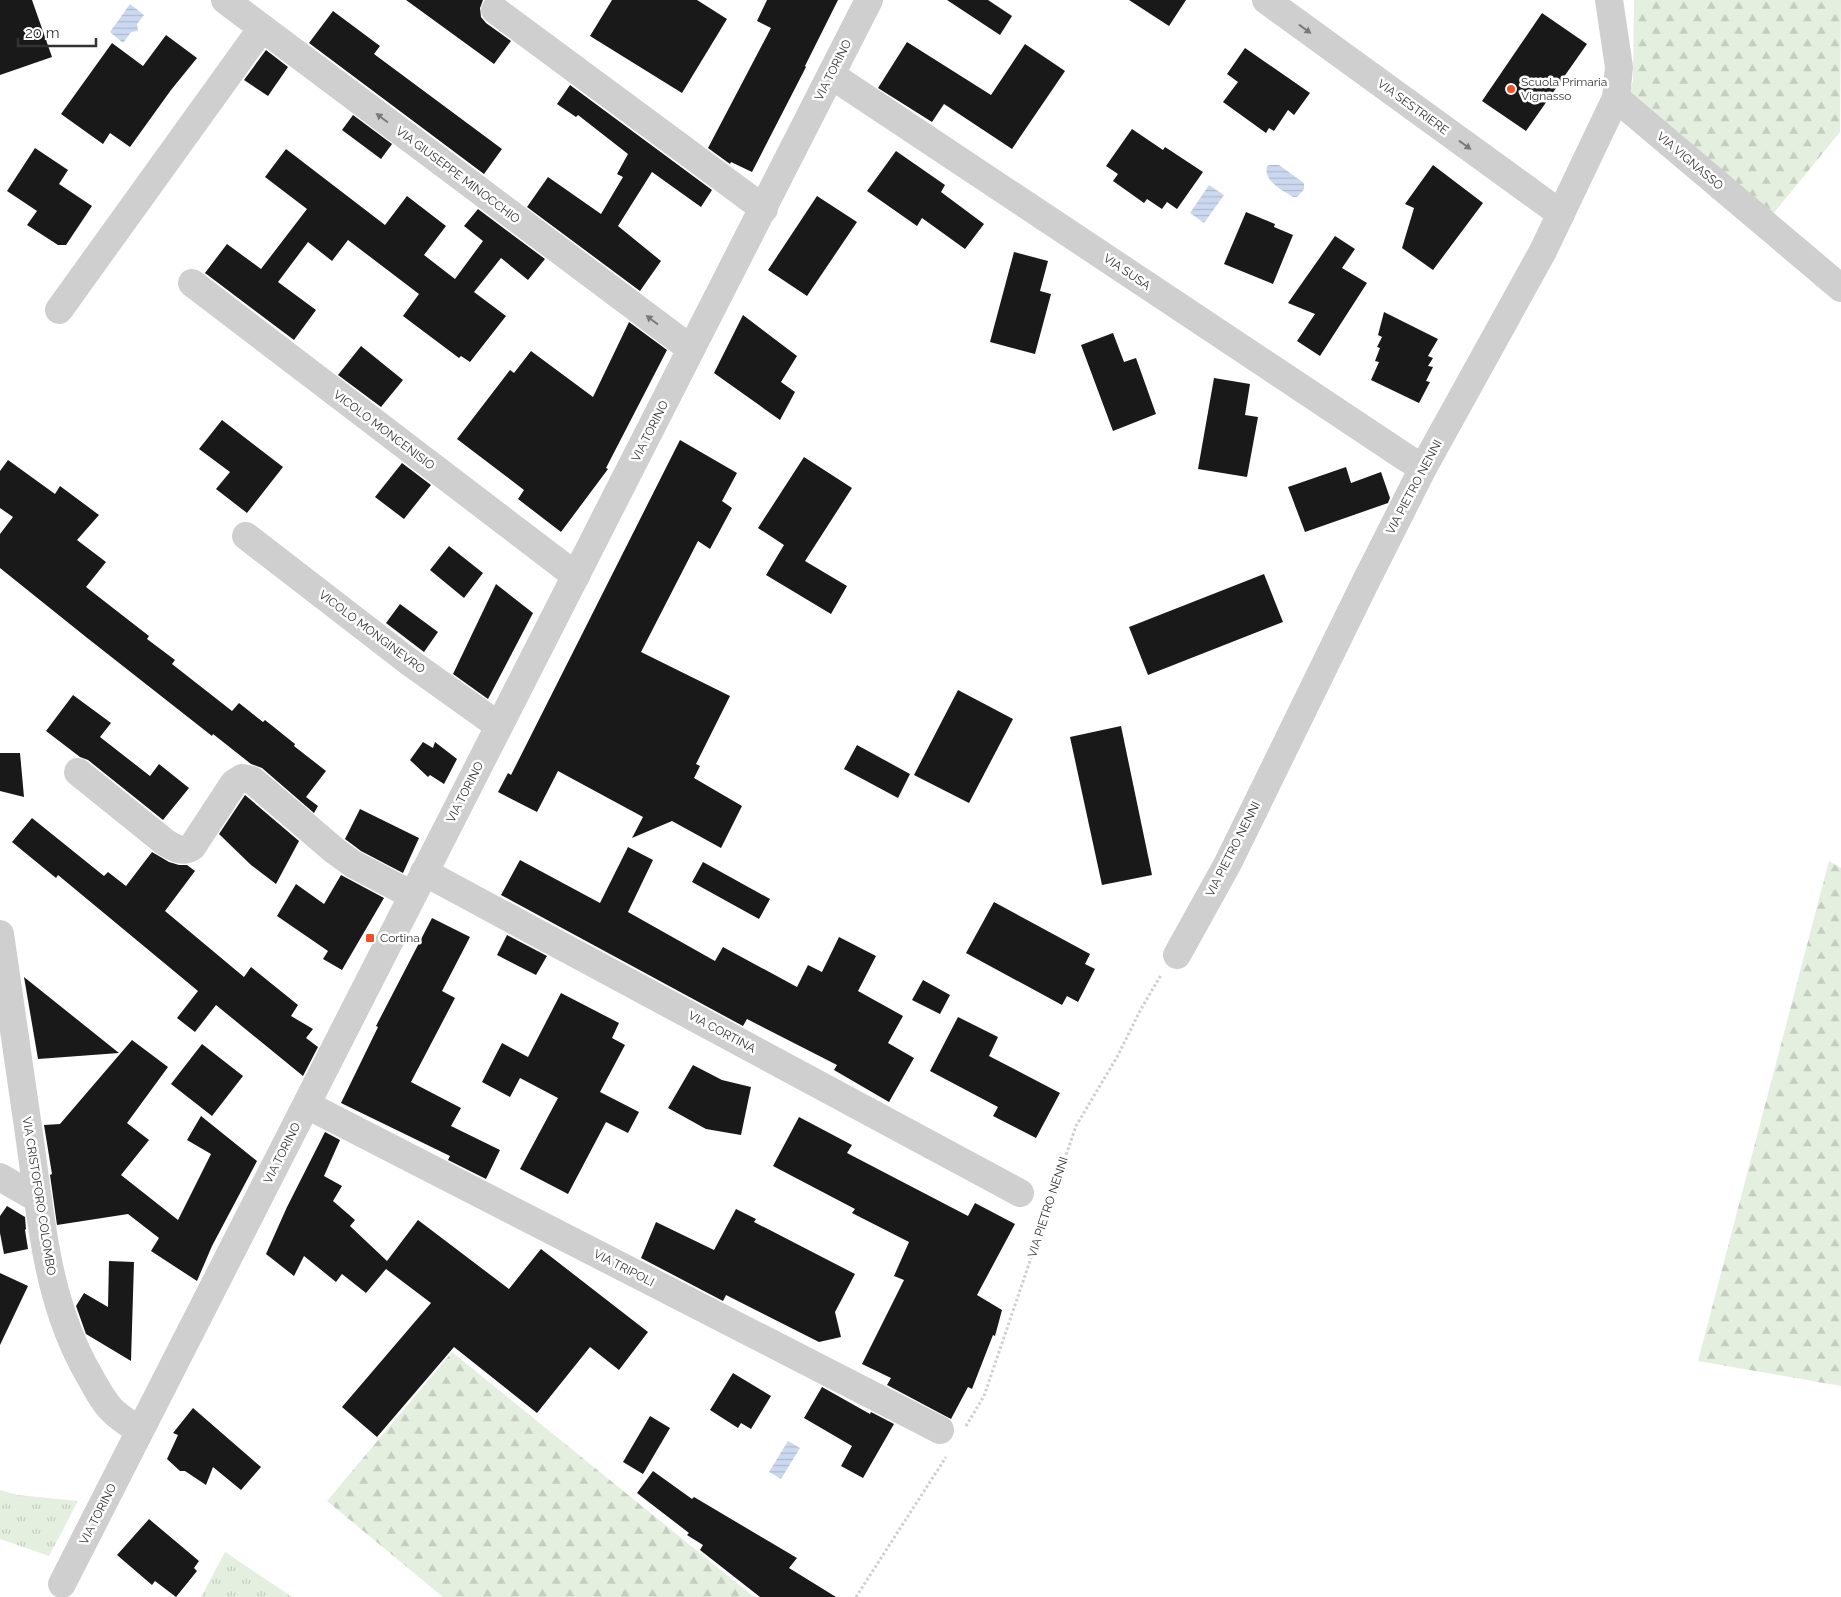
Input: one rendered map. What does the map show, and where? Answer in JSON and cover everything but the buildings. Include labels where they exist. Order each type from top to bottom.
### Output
[{"type":"street","name":"VIA GIUSEPPE MINOCCHIO","points":[[225,0],[691,350]]},
{"type":"street","name":"VIA TORINO","points":[[62,1584],[869,0]]},
{"type":"street","name":"VIA SESTRIERE","points":[[1266,0],[1561,214]]},
{"type":"street","points":[[1609,0],[1619,67],[1616,98]]},
{"type":"street","points":[[495,10],[764,209]]},
{"type":"street","points":[[59,310],[262,28]]},
{"type":"street","name":"VIA SUSA","points":[[831,75],[1405,458],[1423,468]]},
{"type":"street","name":"VIA PIETRO NENNI","points":[[1177,955],[1228,863],[1360,592],[1423,468],[1543,251],[1616,98]]},
{"type":"street","name":"VIA VIGNASSO","points":[[1616,98],[1841,288]]},
{"type":"street","name":"VICOLO MONCENISIO","points":[[192,283],[576,576]]},
{"type":"street","name":"VICOLO MONGINEVRO","points":[[246,536],[408,661],[499,726]]},
{"type":"street","name":"VIA CORTINA","points":[[78,772],[166,843],[179,850],[187,850],[192,847],[234,783],[242,778],[252,780],[335,851],[354,864],[418,884],[1020,1193]]},
{"type":"street","name":"VIA CRISTOFORO COLOMBO","points":[[0,934],[47,1260],[62,1319],[82,1363],[113,1412],[139,1431]]},
{"type":"street","name":"VIA TRIPOLI","points":[[307,1105],[950,1438]]},
{"type":"street","points":[[0,1178],[38,1199]]},
{"type":"path","name":"VIA PIETRO NENNI","points":[[856,1597],[950,1438],[984,1396],[1076,1126],[1117,1057],[1164,971],[1177,955]]},
{"type":"green space","points":[[1634,0],[1841,0],[1840,132],[1768,220],[1627,97],[1633,82]]},
{"type":"green space","points":[[1829,861],[1841,868],[1841,1386],[1698,1361]]},
{"type":"green space","points":[[452,1352],[754,1597],[443,1597],[327,1501]]},
{"type":"green space","points":[[0,1490],[18,1495],[78,1501],[49,1556],[0,1539]]},
{"type":"green space","points":[[225,1552],[292,1597],[201,1597]]},
{"type":"water","points":[[130,4],[144,15],[137,24],[138,31],[131,32],[123,43],[110,32]]},
{"type":"water","points":[[1279,165],[1304,183],[1304,189],[1297,197],[1293,197],[1271,181],[1267,171],[1267,166]]},
{"type":"water","points":[[1209,185],[1224,195],[1204,223],[1190,213]]},
{"type":"water","points":[[788,1441],[800,1448],[781,1479],[769,1472]]},
{"type":"place","name":"Scuola Primaria Vignasso","points":[[1511,89]]},
{"type":"place","name":"Cortina","points":[[370,938]]}]
